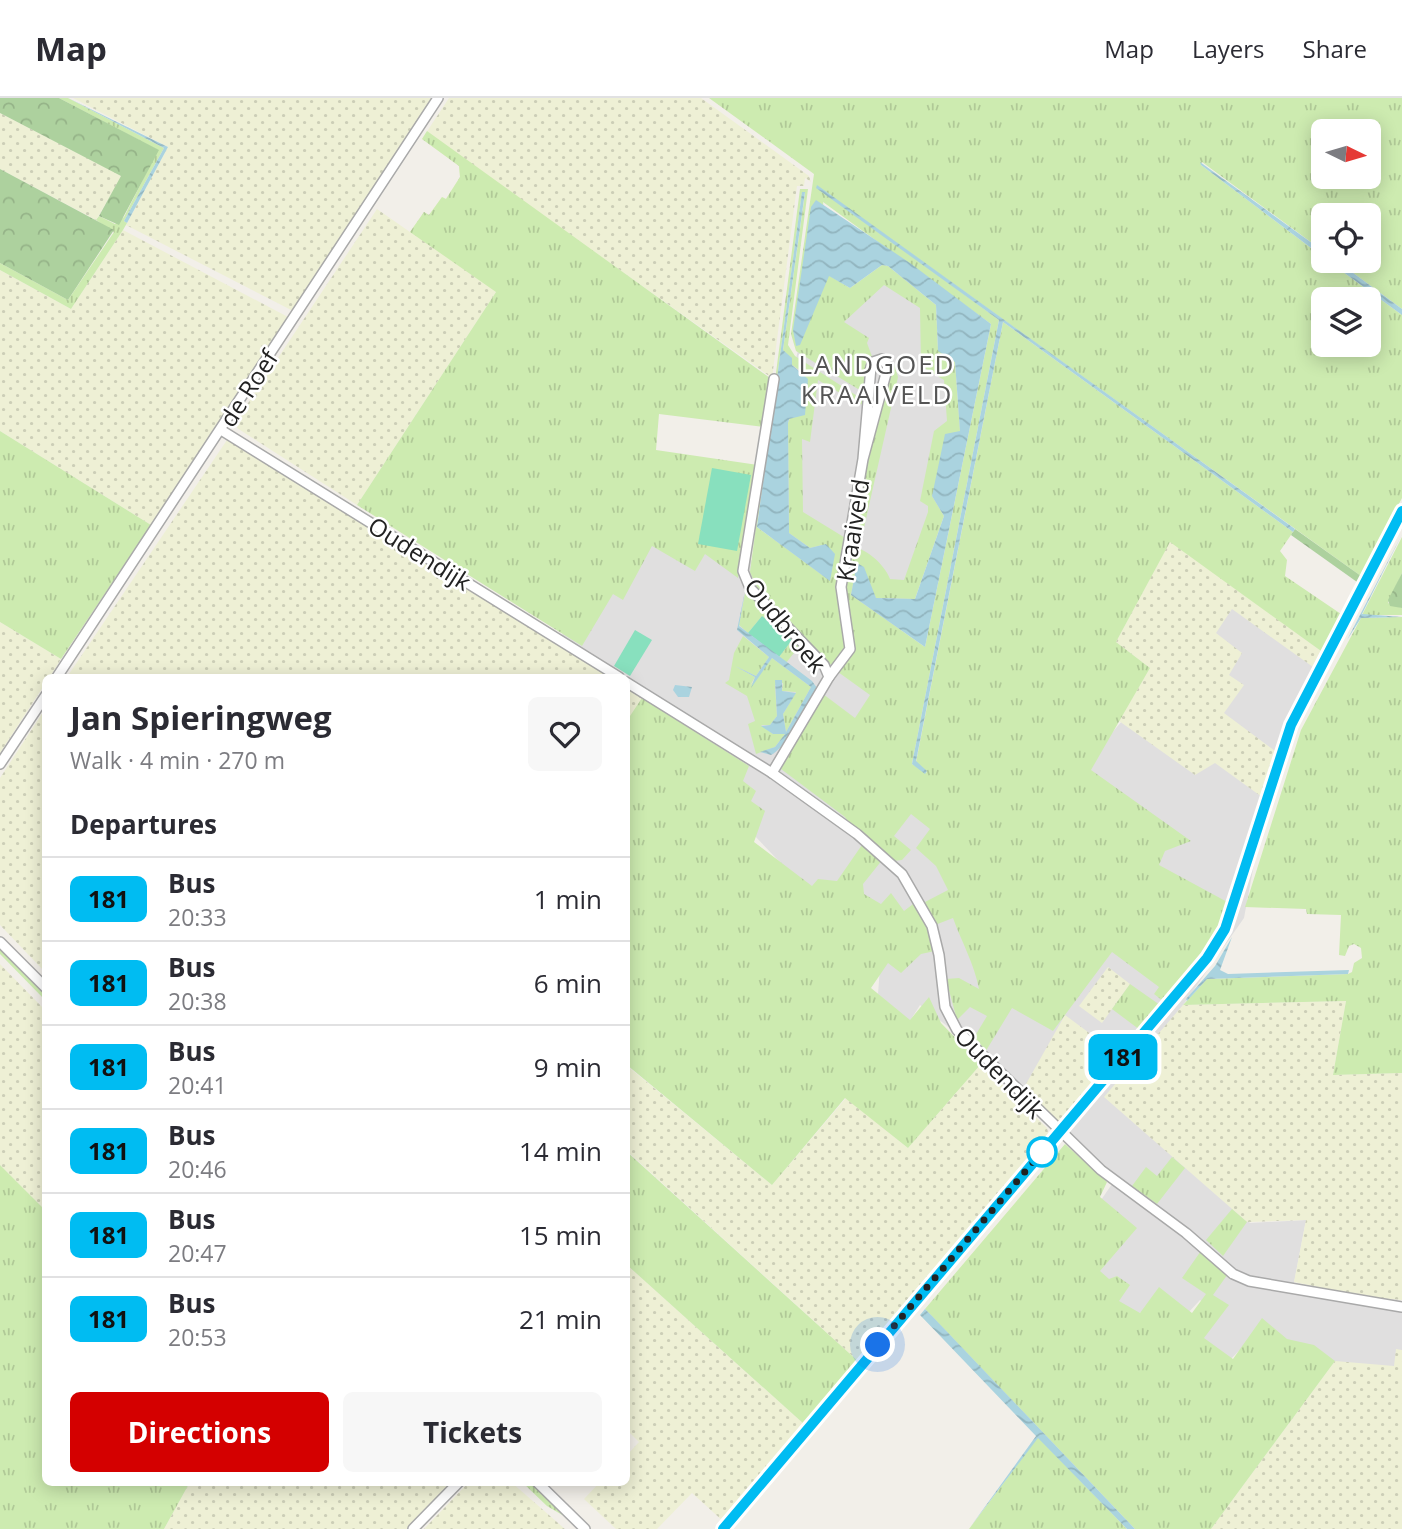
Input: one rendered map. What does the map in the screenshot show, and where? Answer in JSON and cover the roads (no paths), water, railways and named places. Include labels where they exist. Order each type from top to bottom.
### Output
[{"type":"street","name":"de Roef","points":[[59,674],[438,98]]},
{"type":"street","name":"Kraaiveld","points":[[829,677],[850,649],[841,587],[863,460],[871,367],[873,362],[882,359],[888,366],[863,460]]},
{"type":"street","name":"Oudbroek","points":[[772,773],[829,677],[824,665],[750,588],[743,571],[774,379]]},
{"type":"street","name":"Oudendijk","points":[[221,430],[614,674]]},
{"type":"street","points":[[723,1529],[1207,958],[1225,929],[1291,725],[1402,511]]},
{"type":"street","name":"Oudendijk","points":[[630,684],[772,773],[857,834],[902,874],[932,926],[939,955],[945,1007],[950,1020],[969,1044],[1101,1170],[1186,1233],[1233,1274],[1259,1283],[1402,1307]]},
{"type":"street","points":[[0,764],[42,701]]},
{"type":"street","points":[[0,942],[42,984]]},
{"type":"street","points":[[413,1529],[455,1486]]},
{"type":"street","points":[[541,1486],[585,1529]]},
{"type":"water","points":[[68,98],[168,147],[127,223],[124,221],[164,148]]},
{"type":"water","points":[[1200,162],[1311,242],[1311,248]]},
{"type":"water","points":[[817,185],[1295,529],[1293,532],[1003,322],[916,761],[927,771],[925,774],[912,764],[999,320],[816,188]]},
{"type":"water","points":[[802,192],[805,192],[783,350],[792,358],[792,365],[808,379],[805,415],[789,419],[788,423],[789,533],[810,548],[826,544],[835,554],[830,581],[757,527]]},
{"type":"water","points":[[816,200],[910,263],[991,324],[925,647],[851,595],[857,563],[864,567],[876,598],[915,599],[944,516],[932,496],[945,434],[960,431],[955,362],[938,351],[936,305],[888,266],[882,265],[850,288],[829,276],[800,345],[796,346],[793,330],[811,207]]},
{"type":"water","points":[[1344,273],[1353,273],[1372,287],[1364,287]]},
{"type":"water","points":[[1381,293],[1402,309],[1402,315],[1381,300]]},
{"type":"water","points":[[1402,534],[1362,614],[1402,617],[1361,618],[1347,640]]},
{"type":"water","points":[[745,591],[739,626],[812,681],[817,688],[790,735],[771,755],[760,752],[775,747],[785,734],[773,734],[761,726],[770,725],[777,716],[775,680],[782,680],[782,691],[796,693],[783,714],[786,732],[811,687],[772,658],[751,688],[755,677],[735,666],[756,676],[769,657],[737,630]]},
{"type":"water","points":[[675,685],[692,687],[689,697],[678,697],[673,690]]},
{"type":"water","points":[[1232,937],[1220,970],[1228,974],[1349,970],[1348,974],[1207,979],[1187,1001],[1215,966]]},
{"type":"water","points":[[925,1309],[1135,1529],[1127,1529],[1038,1438],[971,1526],[1036,1436],[920,1315]]},
{"type":"district","name":"LANDGOED KRAAIVELD","points":[[877,379]]}]
